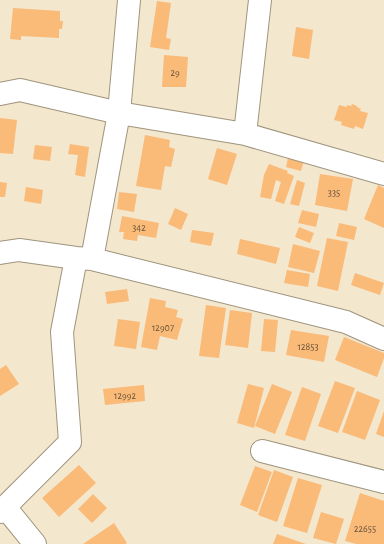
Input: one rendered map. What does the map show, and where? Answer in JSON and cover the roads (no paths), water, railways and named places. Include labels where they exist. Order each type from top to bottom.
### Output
[{"type":"street","points":[[35,544],[3,510],[70,442],[62,332],[84,259],[119,113],[129,0]]},
{"type":"street","points":[[245,134],[260,0]]},
{"type":"street","points":[[0,94],[20,90],[119,113],[245,134],[384,174]]},
{"type":"street","points":[[0,253],[19,250],[84,259],[346,322],[384,339]]},
{"type":"street","points":[[262,451],[384,482]]}]
